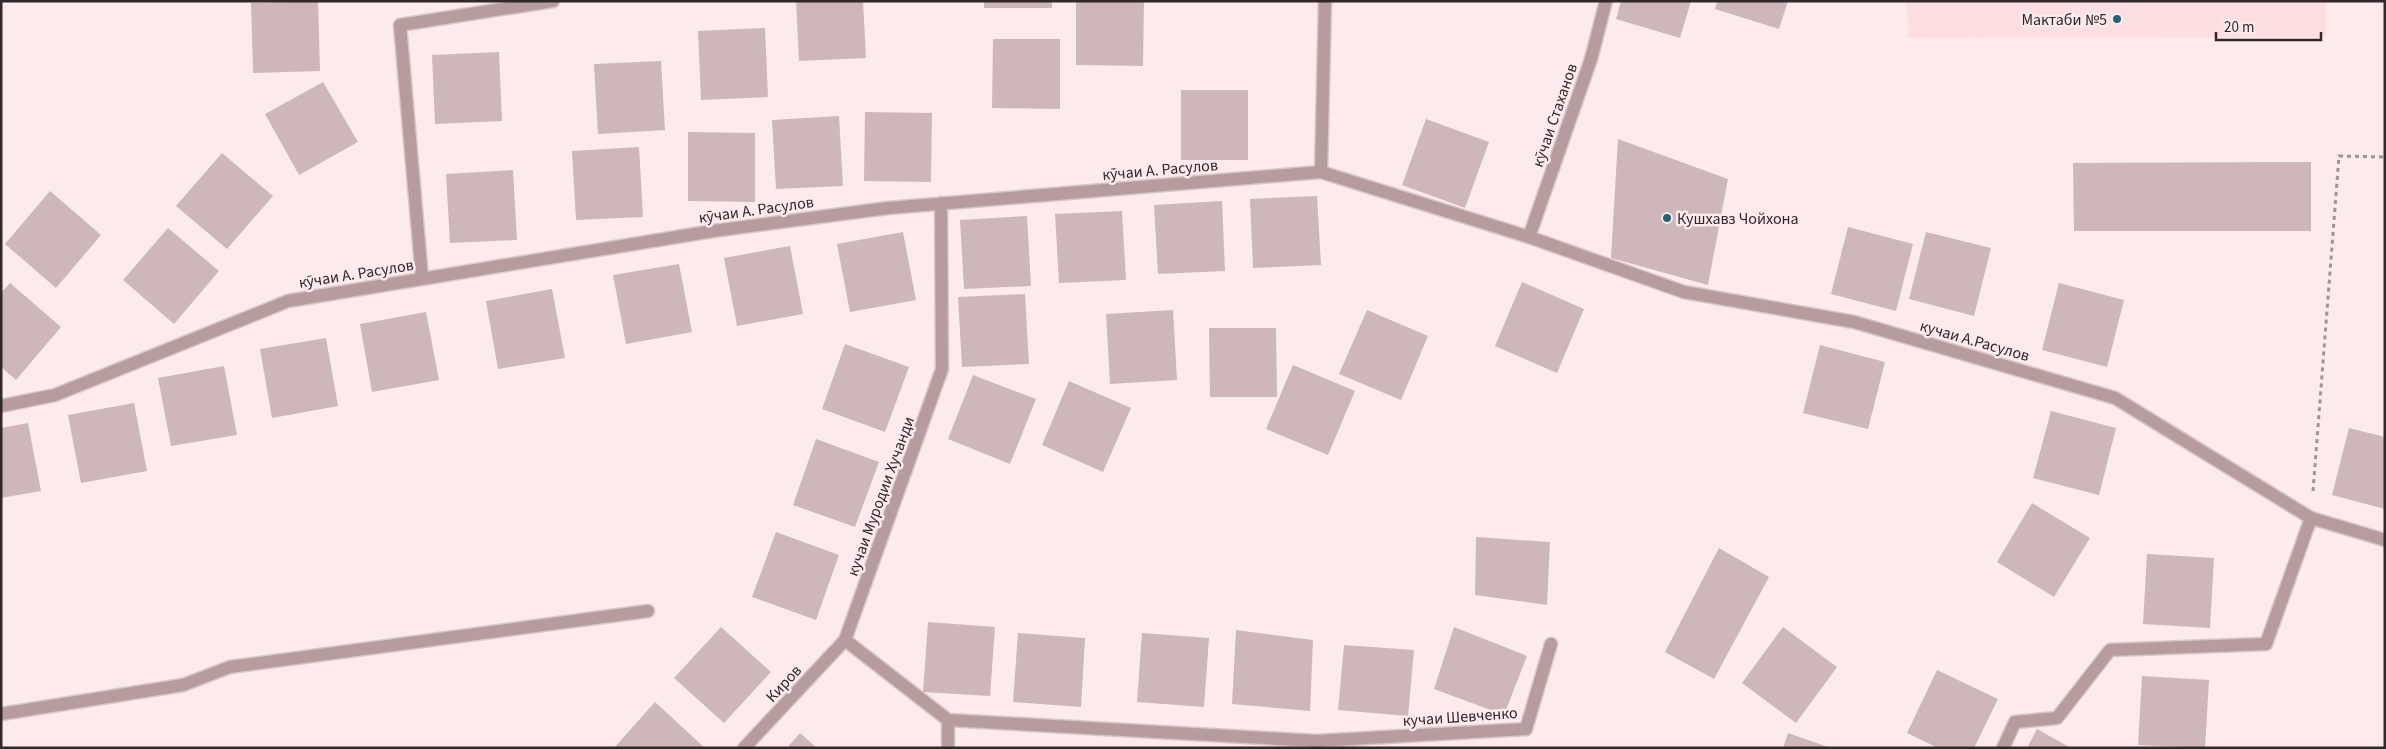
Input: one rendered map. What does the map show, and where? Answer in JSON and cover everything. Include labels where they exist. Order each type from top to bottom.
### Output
[{"type":"street","points":[[422,278],[400,25],[554,1]]},
{"type":"street","points":[[1321,172],[1325,1]]},
{"type":"street","name":"кӯчаи Стаханов","points":[[1529,237],[1591,59],[1606,1]]},
{"type":"street","name":"кӯчаи А. Расулов","points":[[1,406],[55,396],[288,301],[713,231],[888,208],[1321,172],[1529,237]]},
{"type":"street","name":"кучаи Муродии Хучанди","points":[[845,640],[942,369],[941,203]]},
{"type":"street","name":"кучаи А.Расулов","points":[[1529,237],[1684,292],[1854,322],[2115,398],[2311,518],[2385,540]]},
{"type":"street","points":[[2003,748],[2015,722],[2057,718],[2110,650],[2266,644],[2311,518]]},
{"type":"street","points":[[1,714],[183,685],[230,667],[648,611]]},
{"type":"street","points":[[845,640],[948,720],[1316,744]]},
{"type":"street","name":"Киров","points":[[744,748],[845,640]]},
{"type":"street","name":"кучаи Шевченко","points":[[1316,744],[1526,729],[1551,644]]},
{"type":"street","points":[[948,720],[948,748]]},
{"type":"path","points":[[2311,518],[2339,156],[2385,157]]},
{"type":"shaded area","name":"Мактаби №5","points":[[1907,1],[2326,1],[2326,37],[1908,38]]},
{"type":"building","points":[[318,1],[320,71],[253,73],[251,3]]},
{"type":"building","points":[[796,1],[863,1],[866,58],[799,61]]},
{"type":"building","points":[[984,1],[1052,1],[1052,8],[984,8]]},
{"type":"building","points":[[1076,1],[1144,1],[1143,66],[1076,65]]},
{"type":"building","points":[[1621,1],[1691,1],[1680,38],[1616,19]]},
{"type":"building","points":[[1717,1],[1788,1],[1779,29],[1715,9]]},
{"type":"building","points":[[765,28],[768,97],[701,100],[698,31]]},
{"type":"building","points":[[993,39],[1060,39],[1060,109],[992,108]]},
{"type":"building","points":[[499,52],[502,121],[435,124],[432,55]]},
{"type":"building","points":[[661,61],[665,130],[598,134],[594,64]]},
{"type":"building","points":[[323,82],[358,142],[299,175],[265,114]]},
{"type":"building","points":[[1181,90],[1248,90],[1248,160],[1181,160]]},
{"type":"building","points":[[865,112],[932,113],[931,182],[864,181]]},
{"type":"building","points":[[839,116],[843,186],[776,189],[772,120]]},
{"type":"building","points":[[1426,119],[1489,142],[1465,208],[1402,185]]},
{"type":"building","points":[[688,132],[755,133],[755,202],[688,201]]},
{"type":"building","name":"Кушхавз Чойхона","points":[[1618,139],[1728,179],[1708,285],[1611,258]]},
{"type":"building","points":[[639,147],[643,217],[576,220],[572,151]]},
{"type":"building","points":[[222,153],[273,196],[227,249],[176,206]]},
{"type":"building","points":[[2311,162],[2311,231],[2074,231],[2073,163]]},
{"type":"building","points":[[513,170],[517,240],[450,243],[446,174]]},
{"type":"building","points":[[50,191],[101,235],[56,288],[5,244]]},
{"type":"building","points":[[1317,196],[1321,265],[1253,268],[1250,199]]},
{"type":"building","points":[[1222,201],[1225,271],[1158,274],[1154,205]]},
{"type":"building","points":[[1122,211],[1126,280],[1059,283],[1055,214]]},
{"type":"building","points":[[1027,216],[1031,286],[964,289],[960,220]]},
{"type":"building","points":[[1848,227],[1913,244],[1896,311],[1831,294]]},
{"type":"building","points":[[168,228],[219,271],[174,324],[123,280]]},
{"type":"building","points":[[903,232],[916,300],[850,312],[837,244]]},
{"type":"building","points":[[1926,232],[1991,248],[1974,316],[1909,299]]},
{"type":"building","points":[[790,246],[803,314],[737,326],[724,258]]},
{"type":"building","points":[[679,264],[692,332],[626,344],[613,275]]},
{"type":"building","points":[[1522,282],[1584,309],[1557,373],[1495,346]]},
{"type":"building","points":[[10,283],[61,327],[16,380],[1,367],[1,293]]},
{"type":"building","points":[[2059,283],[2124,300],[2107,367],[2042,350]]},
{"type":"building","points":[[552,289],[565,358],[498,369],[486,301]]},
{"type":"building","points":[[1025,294],[1029,364],[962,367],[958,297]]},
{"type":"building","points":[[1173,310],[1177,380],[1110,384],[1106,314]]},
{"type":"building","points":[[1367,310],[1428,336],[1401,400],[1339,374]]},
{"type":"building","points":[[426,312],[439,380],[372,392],[360,324]]},
{"type":"building","points":[[1209,328],[1276,328],[1277,397],[1210,397]]},
{"type":"building","points":[[326,338],[338,406],[272,418],[260,349]]},
{"type":"building","points":[[845,344],[909,367],[885,432],[822,409]]},
{"type":"building","points":[[1820,345],[1885,362],[1868,429],[1803,413]]},
{"type":"building","points":[[1293,365],[1355,391],[1328,455],[1266,429]]},
{"type":"building","points":[[224,366],[237,435],[171,446],[158,378]]},
{"type":"building","points":[[973,375],[1036,399],[1010,464],[948,439]]},
{"type":"building","points":[[1069,381],[1131,408],[1103,472],[1042,445]]},
{"type":"building","points":[[134,403],[147,471],[81,483],[68,415]]},
{"type":"building","points":[[2051,411],[2116,428],[2099,495],[2033,478]]},
{"type":"building","points":[[28,423],[41,491],[1,498],[1,428]]},
{"type":"building","points":[[2349,428],[2385,437],[2385,509],[2332,495]]},
{"type":"building","points":[[816,439],[879,462],[855,527],[793,505]]},
{"type":"building","points":[[2032,503],[2090,538],[2054,597],[1997,562]]},
{"type":"building","points":[[776,532],[839,555],[816,620],[752,597]]},
{"type":"building","points":[[1476,537],[1550,542],[1547,605],[1475,595]]},
{"type":"building","points":[[1719,548],[1769,577],[1714,679],[1665,652]]},
{"type":"building","points":[[2147,554],[2214,558],[2210,628],[2143,624]]},
{"type":"building","points":[[928,622],[995,627],[990,696],[923,692]]},
{"type":"building","points":[[721,627],[771,672],[724,723],[674,678]]},
{"type":"building","points":[[1454,627],[1527,656],[1504,715],[1434,689]]},
{"type":"building","points":[[1783,627],[1837,667],[1796,723],[1742,683]]},
{"type":"building","points":[[1236,630],[1313,640],[1310,711],[1232,704]]},
{"type":"building","points":[[1018,633],[1085,638],[1081,707],[1013,702]]},
{"type":"building","points":[[1142,633],[1209,638],[1204,707],[1137,702]]},
{"type":"building","points":[[1344,645],[1414,650],[1408,716],[1338,710]]},
{"type":"building","points":[[1937,670],[1998,699],[1974,748],[1938,748],[1907,733]]},
{"type":"building","points":[[2142,676],[2209,680],[2205,748],[2138,745]]},
{"type":"building","points":[[655,702],[705,748],[614,748]]},
{"type":"building","points":[[2037,729],[2071,748],[2027,748]]},
{"type":"building","points":[[800,733],[817,748],[787,748]]},
{"type":"building","points":[[1788,733],[1828,747],[1828,748],[1783,748]]},
{"type":"place","name":"Мактаби №5","points":[[2117,19]]},
{"type":"place","name":"Кушхавз Чойхона","points":[[1667,218]]}]
